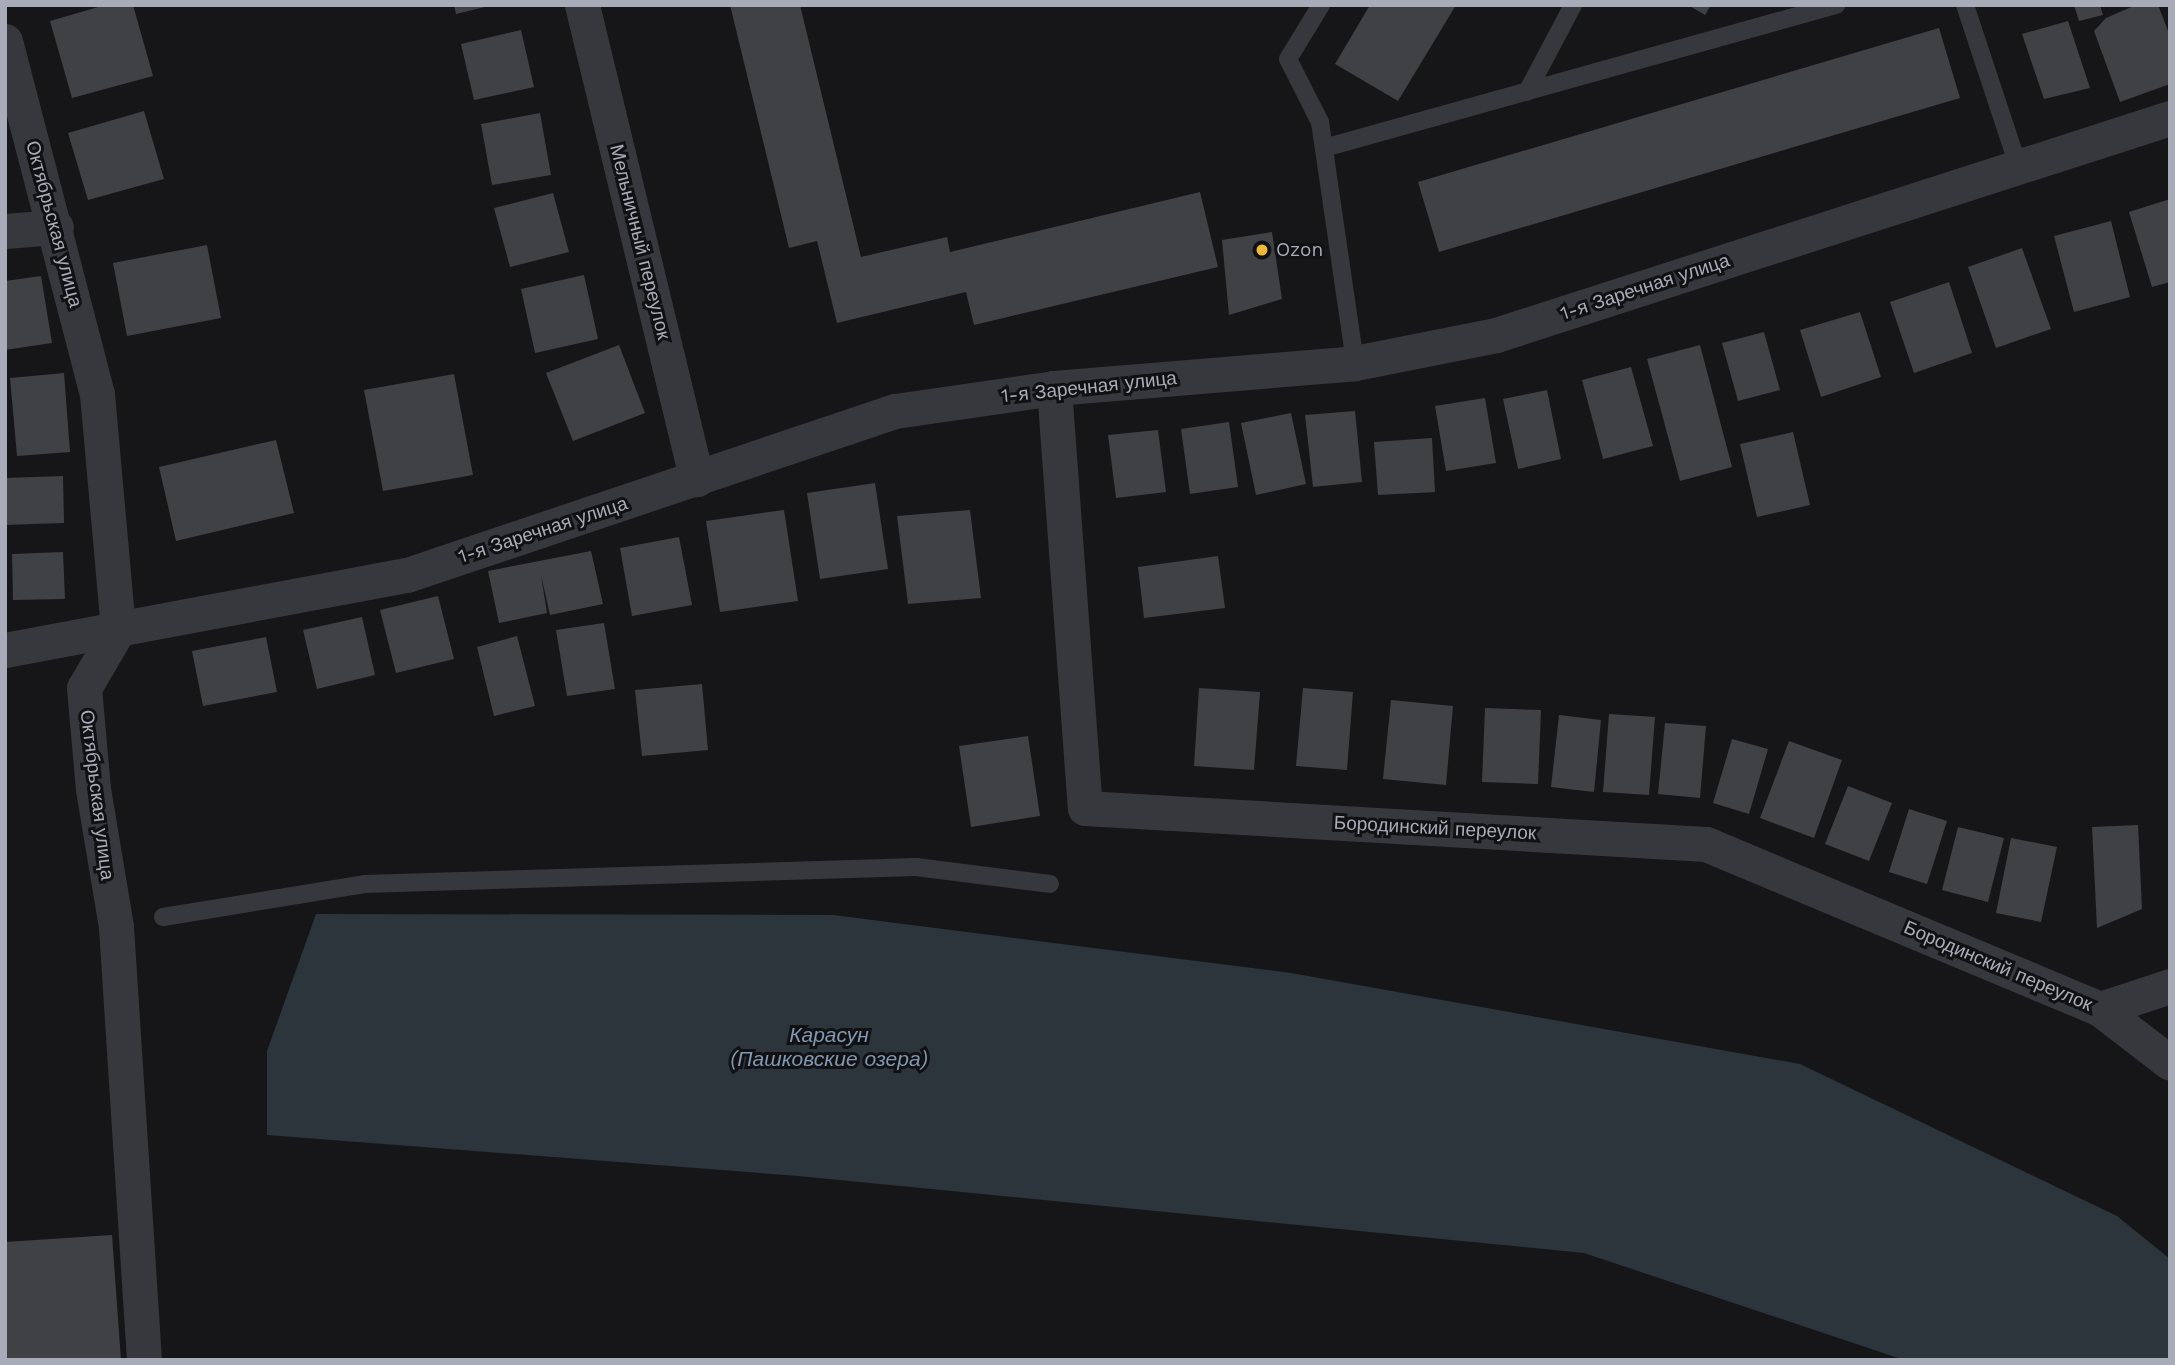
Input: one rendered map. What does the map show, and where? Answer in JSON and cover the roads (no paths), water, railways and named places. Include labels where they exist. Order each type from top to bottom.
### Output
[{"type":"street","name":"Мельничный переулок","points":[[582,5],[697,479]]},
{"type":"street","name":"Октябрьская улица","points":[[5,41],[56,227],[97,394],[118,630],[84,688],[116,927],[144,1360]]},
{"type":"street","name":"1-я Заречная улица","points":[[5,650],[407,575],[895,411],[1054,388],[1355,363],[1496,335],[2170,118]]},
{"type":"street","points":[[5,231],[56,227]]},
{"type":"street","name":"Бородинский переулок","points":[[1054,388],[1085,808],[1706,844],[2100,1009],[2170,986]]},
{"type":"street","points":[[2100,1009],[2170,1063]]},
{"type":"lane","points":[[1321,5],[1288,59],[1320,122],[1355,363]]},
{"type":"lane","points":[[1527,92],[1573,5]]},
{"type":"lane","points":[[1324,149],[1836,5]]},
{"type":"lane","points":[[1965,5],[2019,168]]},
{"type":"lane","points":[[163,917],[364,884],[916,867],[1050,884]]},
{"type":"water","name":"Карасун (Пашковские озера)","points":[[316,914],[833,915],[1291,973],[1800,1064],[2117,1216],[2170,1259],[2170,1360],[1904,1360],[1584,1253],[798,1176],[267,1135],[267,1051]]},
{"type":"place","name":"Ozon","points":[[1262,250]]}]
